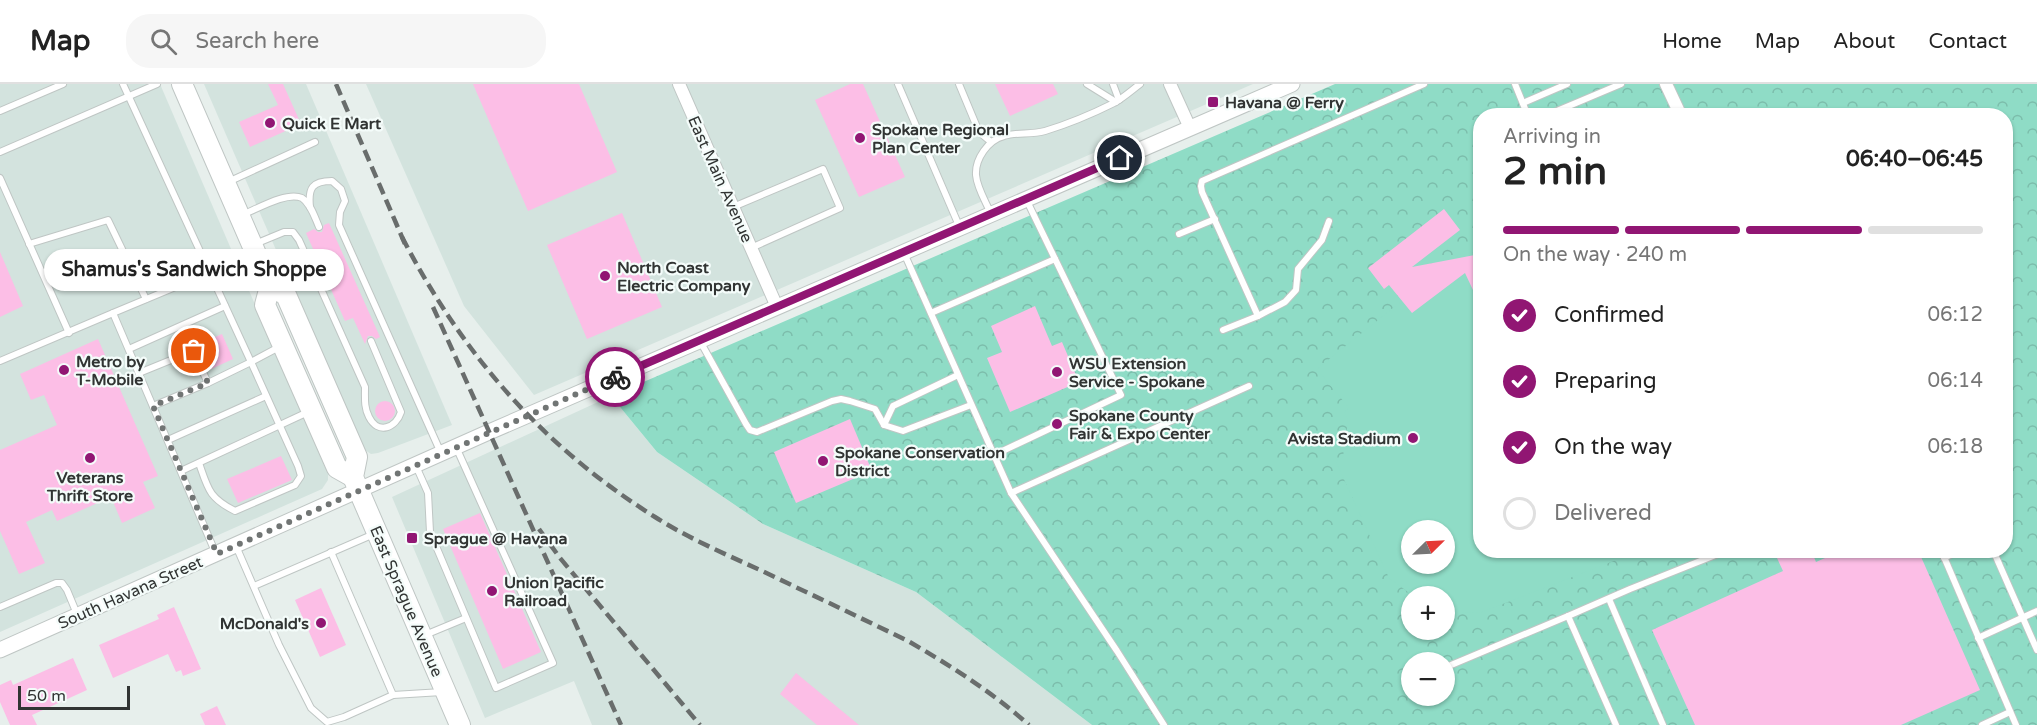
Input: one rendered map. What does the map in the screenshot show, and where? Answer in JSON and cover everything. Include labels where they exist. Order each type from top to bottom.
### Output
[{"type":"main road","name":"East Sprague Avenue","points":[[182,84],[270,286],[286,295],[357,457],[356,484],[460,725]]},
{"type":"main road","name":"East Sprague Avenue","points":[[270,286],[265,305],[282,345],[337,468],[356,484]]},
{"type":"street","name":"East Main Avenue","points":[[679,84],[777,307]]},
{"type":"street","points":[[1170,84],[1190,128]]},
{"type":"street","name":"South Havana Street","points":[[0,650],[236,546],[356,484],[416,465],[1292,84]]},
{"type":"street","points":[[1666,84],[1677,108]]},
{"type":"lane","points":[[0,111],[63,84]]},
{"type":"lane","points":[[123,84],[292,450],[301,476],[295,485],[234,511],[222,505],[209,492],[199,463]]},
{"type":"lane","points":[[0,152],[157,84]]},
{"type":"lane","points":[[898,84],[960,228]]},
{"type":"lane","points":[[959,84],[979,132],[991,142]]},
{"type":"lane","points":[[1088,84],[1118,101]]},
{"type":"lane","points":[[1113,84],[1118,101]]},
{"type":"lane","points":[[992,214],[978,185],[976,174],[978,162],[991,142],[1002,136],[1035,134],[1057,127],[1118,101],[1140,84]]},
{"type":"lane","points":[[1258,316],[1201,186],[1206,179],[1424,84]]},
{"type":"lane","points":[[1515,84],[1525,108]]},
{"type":"lane","points":[[1523,103],[1567,84]]},
{"type":"lane","points":[[1564,108],[1621,84]]},
{"type":"lane","points":[[225,183],[315,142]]},
{"type":"lane","points":[[733,207],[823,169],[840,208],[751,248]]},
{"type":"lane","points":[[0,178],[69,333]]},
{"type":"lane","points":[[310,207],[309,194],[312,187],[322,181],[332,181],[341,189],[345,201],[340,212],[339,225],[441,454]]},
{"type":"lane","points":[[239,217],[289,195],[302,198],[310,207],[319,227]]},
{"type":"lane","points":[[994,455],[1121,395],[1026,200]]},
{"type":"lane","points":[[1179,234],[1215,219]]},
{"type":"lane","points":[[29,244],[108,220],[146,299]]},
{"type":"lane","points":[[1223,330],[1285,302],[1296,290],[1298,269],[1322,240],[1329,221]]},
{"type":"lane","points":[[0,361],[210,272],[284,232],[293,232],[299,240],[365,387],[364,402],[367,415],[373,425],[381,428],[390,427],[398,420],[400,412],[371,341]]},
{"type":"lane","points":[[904,252],[1011,493],[1118,651],[1164,725]]},
{"type":"lane","points":[[931,313],[1054,259]]},
{"type":"lane","points":[[129,349],[225,306]]},
{"type":"lane","points":[[113,313],[217,554]]},
{"type":"lane","points":[[700,341],[746,424],[750,430],[757,432],[841,399],[875,409],[884,425],[903,431],[971,405]]},
{"type":"lane","points":[[153,406],[208,383],[282,345]]},
{"type":"lane","points":[[139,373],[194,351],[208,383]]},
{"type":"lane","points":[[884,425],[892,406],[958,375]]},
{"type":"lane","points":[[1011,493],[1249,386]]},
{"type":"lane","points":[[168,440],[266,396]]},
{"type":"lane","points":[[181,471],[311,411]]},
{"type":"lane","points":[[416,465],[429,493],[430,532],[496,688],[553,663],[456,447]]},
{"type":"lane","points":[[254,586],[377,532]]},
{"type":"lane","points":[[236,546],[279,645],[311,708],[327,722],[344,717],[393,694],[446,692]]},
{"type":"lane","points":[[331,552],[393,694]]},
{"type":"lane","points":[[1455,663],[1708,558]]},
{"type":"lane","points":[[1944,558],[2016,725]]},
{"type":"lane","points":[[1997,558],[2037,650]]},
{"type":"lane","points":[[0,608],[56,583],[62,583],[68,590],[78,616]]},
{"type":"lane","points":[[1609,598],[1663,725]]},
{"type":"lane","points":[[1978,638],[2037,611]]},
{"type":"lane","points":[[1568,616],[1616,725]]},
{"type":"lane","points":[[422,637],[466,618]]},
{"type":"lane","points":[[1982,725],[2010,712]]},
{"type":"shaded area","points":[[0,84],[160,84],[328,474],[328,480],[322,489],[0,632]]},
{"type":"shaded area","points":[[204,84],[306,84],[452,425],[378,453],[371,454],[362,448]]},
{"type":"shaded area","points":[[366,84],[1253,84],[534,395],[464,306]]},
{"type":"shaded area","points":[[611,396],[657,452],[763,524],[916,592],[1092,725],[592,725],[574,681],[485,718],[392,497]]},
{"type":"green space","name":"Spokane County Fair & Expo Center","points":[[1335,84],[2037,84],[2037,725],[1092,725],[916,592],[763,524],[657,452],[611,396]]},
{"type":"green space","name":"Avista Stadium","points":[[1473,253],[1473,558],[1621,558],[1482,612],[1455,612],[1455,586],[1401,587],[1389,578],[1336,462],[1343,457],[1348,420],[1344,412],[1349,408],[1317,369],[1459,255]]},
{"type":"building","name":"Quick E Mart","points":[[268,84],[283,84],[301,124],[250,147],[239,122],[278,105]]},
{"type":"building","points":[[473,84],[579,84],[617,172],[528,211]]},
{"type":"building","name":"Spokane Regional Plan Center","points":[[850,84],[863,84],[905,177],[859,197],[815,100]]},
{"type":"building","points":[[995,84],[1053,84],[1058,94],[1010,116]]},
{"type":"building","points":[[1444,209],[1460,230],[1412,267],[1473,255],[1473,290],[1465,273],[1412,313],[1389,285],[1384,289],[1368,268]]},
{"type":"building","name":"North Coast Electric Company","points":[[622,213],[662,307],[587,339],[547,245]]},
{"type":"building","points":[[329,223],[380,337],[376,339],[368,336],[365,344],[353,318],[345,321],[306,233],[314,229],[322,232],[324,225]]},
{"type":"building","points":[[0,252],[23,306],[0,317]]},
{"type":"building","points":[[1035,306],[1052,346],[1062,342],[1079,382],[1010,412],[987,358],[1002,352],[991,326]]},
{"type":"building","points":[[222,334],[233,359],[209,370],[201,352],[212,347],[208,340]]},
{"type":"building","name":"Veterans Thrift Store","points":[[98,339],[158,476],[143,482],[155,508],[122,523],[111,497],[57,521],[52,510],[26,522],[45,563],[19,574],[0,531],[0,450],[57,425],[44,395],[31,400],[20,374]]},
{"type":"building","points":[[385,401],[392,404],[395,411],[392,418],[385,421],[378,418],[375,411],[378,404]]},
{"type":"building","name":"Spokane Conservation District","points":[[850,419],[872,471],[796,503],[774,452]]},
{"type":"building","points":[[281,456],[292,480],[238,503],[227,479]]},
{"type":"building","name":"Union Pacific Railroad","points":[[480,513],[541,652],[503,669],[443,529]]},
{"type":"building","points":[[1777,558],[1814,558],[1816,562],[1825,558],[1922,558],[1980,690],[1901,725],[1695,725],[1652,630],[1783,571]]},
{"type":"building","name":"McDonald's","points":[[321,588],[346,645],[320,657],[295,600]]},
{"type":"building","points":[[174,607],[201,669],[183,676],[181,670],[176,672],[168,654],[113,678],[99,645],[159,619],[157,615]]},
{"type":"building","points":[[73,658],[87,690],[32,715],[37,725],[10,725],[0,702],[0,685],[11,680],[13,685]]},
{"type":"building","points":[[796,673],[859,725],[817,725],[780,694]]},
{"type":"building","points":[[217,706],[226,725],[205,725],[200,714]]},
{"type":"railway","points":[[336,84],[405,244]]},
{"type":"railway","points":[[402,237],[451,321],[479,359],[509,395],[576,460],[655,517],[693,539],[908,641],[971,680],[1029,725]]},
{"type":"railway","points":[[433,307],[621,725]]},
{"type":"railway","points":[[539,529],[560,558],[700,725]]},
{"type":"way so far","points":[[194,351],[208,383],[153,406],[217,554],[615,377]]},
{"type":"place","name":"Havana @ Ferry","points":[[1213,102]]},
{"type":"place","name":"Quick E Mart","points":[[270,123]]},
{"type":"place","name":"Spokane Regional Plan Center","points":[[860,138]]},
{"type":"place","name":"North Coast Electric Company","points":[[605,276]]},
{"type":"place","name":"Shamus's Sandwich Shoppe","points":[[194,351]]},
{"type":"place","name":"Metro by T-Mobile","points":[[64,370]]},
{"type":"place","name":"WSU Extension Service - Spokane","points":[[1057,372]]},
{"type":"place","name":"Spokane County Fair & Expo Center","points":[[1057,424]]},
{"type":"place","name":"Avista Stadium","points":[[1413,438]]},
{"type":"place","name":"Veterans Thrift Store","points":[[90,458]]},
{"type":"place","name":"Spokane Conservation District","points":[[823,461]]},
{"type":"place","name":"Sprague @ Havana","points":[[412,538]]},
{"type":"place","name":"Union Pacific Railroad","points":[[492,591]]},
{"type":"place","name":"McDonald's","points":[[321,623]]},
{"type":"route","points":[[615,377],[1120,158]]}]
